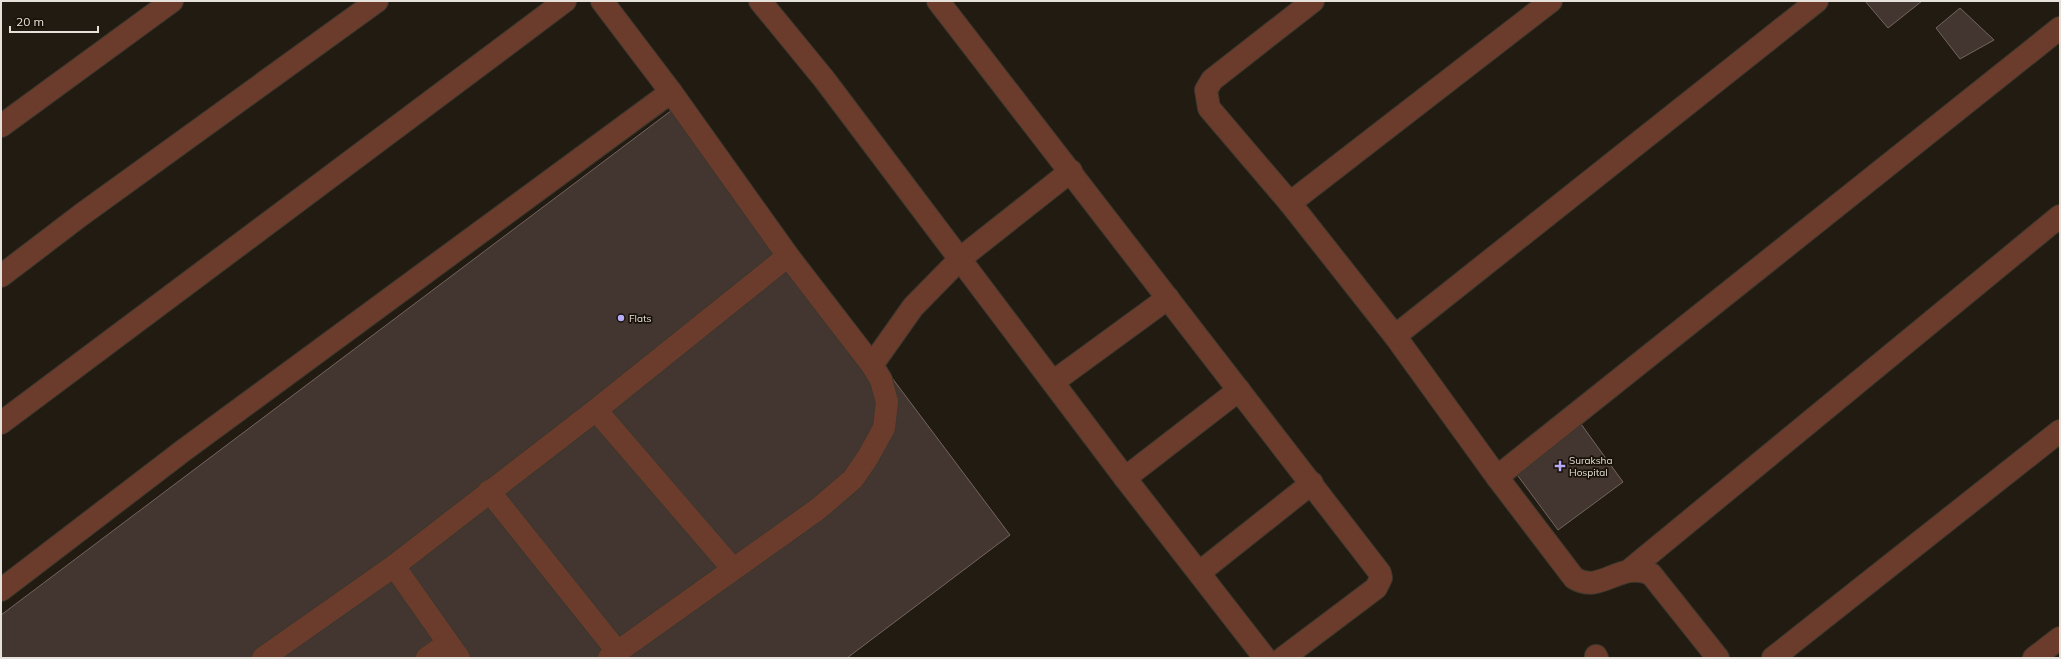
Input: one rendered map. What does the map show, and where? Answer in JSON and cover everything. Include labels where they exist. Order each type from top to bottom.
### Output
[{"type":"street","points":[[1,126],[172,1]]},
{"type":"street","points":[[1,276],[81,215],[377,1]]},
{"type":"street","points":[[1,423],[565,1]]},
{"type":"street","points":[[489,491],[613,654],[818,510],[853,479],[868,457],[884,428],[887,402],[881,380],[872,365],[788,256],[671,92],[602,1]]},
{"type":"street","points":[[760,1],[824,79],[961,258],[1125,478],[1200,572],[1265,658]]},
{"type":"street","points":[[938,1],[1312,484],[1368,557],[1381,578],[1376,588],[1283,658]]},
{"type":"street","points":[[1313,1],[1212,80],[1206,90],[1209,108],[1290,203],[1395,336],[1497,477],[1574,578],[1581,582],[1596,582],[1631,569],[2060,216]]},
{"type":"street","points":[[1290,203],[1551,1]]},
{"type":"street","points":[[1395,336],[1817,1]]},
{"type":"street","points":[[1497,477],[2060,28]]},
{"type":"street","points":[[1,590],[184,450],[671,92]]},
{"type":"street","points":[[872,365],[913,307],[961,258],[1071,171]]},
{"type":"street","points":[[264,658],[394,566],[489,491],[596,410],[788,256]]},
{"type":"street","points":[[1053,382],[1168,298]]},
{"type":"street","points":[[1125,478],[1239,390]]},
{"type":"street","points":[[596,410],[733,569]]},
{"type":"street","points":[[1773,658],[2060,431]]},
{"type":"street","points":[[1200,572],[1312,484]]},
{"type":"street","points":[[394,566],[454,650],[427,658]]},
{"type":"street","points":[[1631,569],[1642,570],[1655,577],[1718,658]]},
{"type":"street","points":[[2034,658],[2060,638]]},
{"type":"building","points":[[1865,1],[1922,1],[1888,28]]},
{"type":"building","points":[[1960,8],[1994,40],[1960,59],[1936,28]]},
{"type":"building","name":"Flats","points":[[684,101],[1010,535],[847,658],[1,658],[1,615]]},
{"type":"building","points":[[1581,424],[1623,482],[1558,530],[1515,472]]},
{"type":"place","name":"Flats","points":[[621,318]]},
{"type":"place","name":"Suraksha Hospital","points":[[1560,466]]}]
